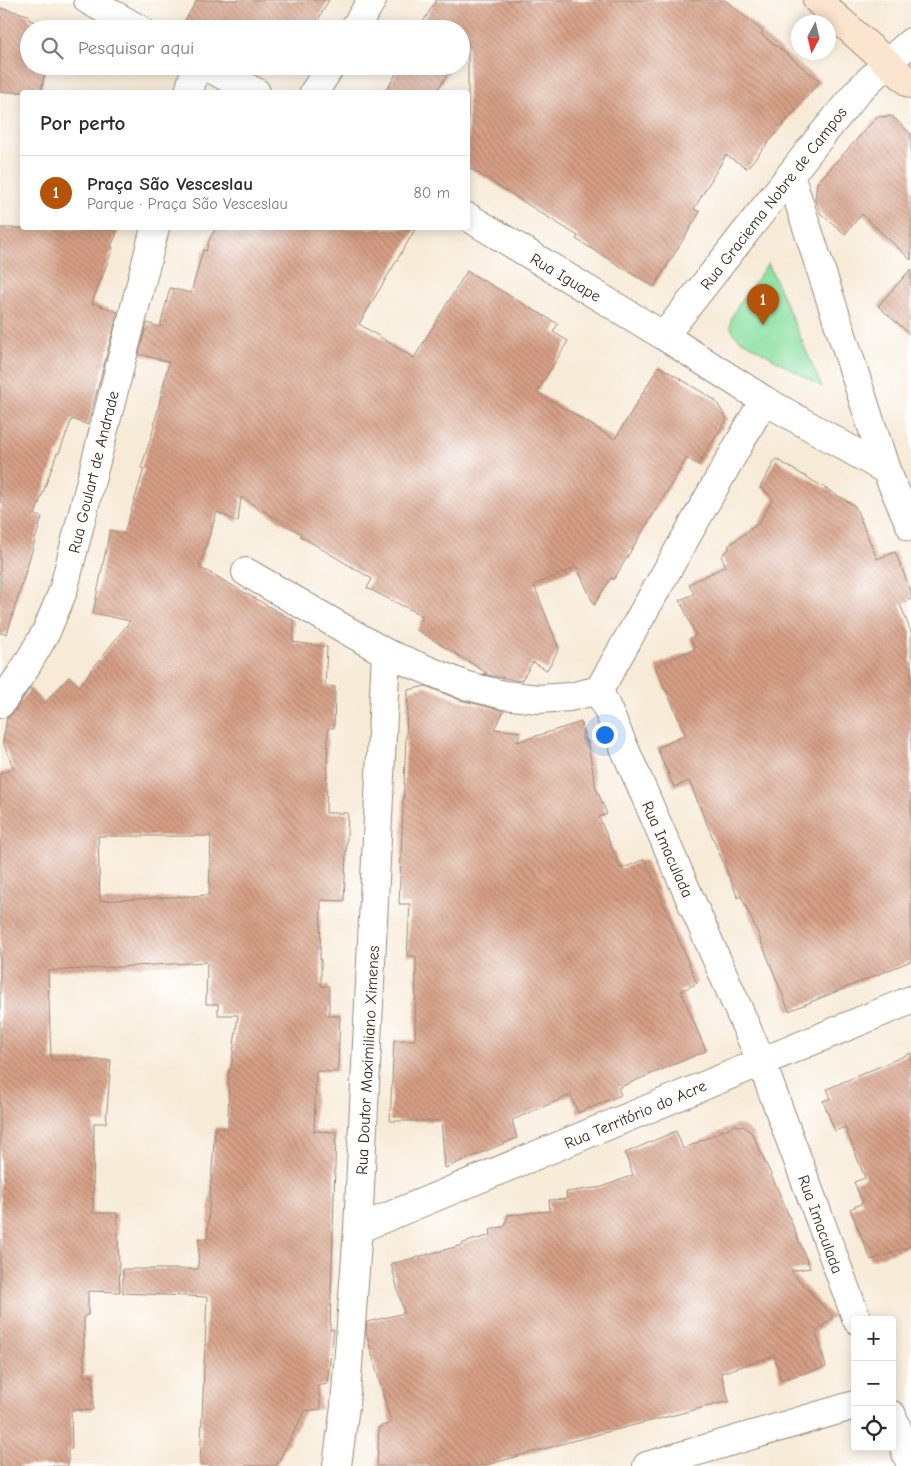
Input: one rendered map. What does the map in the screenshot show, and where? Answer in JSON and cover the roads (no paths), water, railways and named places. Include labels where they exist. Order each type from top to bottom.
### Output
[{"type":"main road","points":[[817,0],[911,84]]},
{"type":"street","points":[[88,0],[123,20]]},
{"type":"street","points":[[360,20],[372,0]]},
{"type":"street","name":"Rua Graciema Nobre de Campos","points":[[664,336],[858,91],[911,42]]},
{"type":"street","points":[[190,90],[194,75]]},
{"type":"street","points":[[223,75],[252,90]]},
{"type":"street","points":[[315,90],[325,75]]},
{"type":"street","points":[[790,175],[886,470],[911,527]]},
{"type":"street","name":"Rua Iguape","points":[[470,218],[664,336],[764,400],[886,470]]},
{"type":"street","name":"Rua Goulart de Andrade","points":[[0,704],[24,670],[46,632],[63,591],[154,230]]},
{"type":"street","points":[[246,572],[386,653],[464,685],[504,695],[538,699],[570,697],[599,690],[764,400]]},
{"type":"street","name":"Rua Doutor Maximiliano Ximenes","points":[[337,1466],[345,1406],[358,1229],[386,653]]},
{"type":"street","name":"Rua Imaculada","points":[[599,690],[761,1062],[856,1316]]},
{"type":"street","name":"Rua Território do Acre","points":[[358,1229],[911,1000]]},
{"type":"street","points":[[647,1466],[852,1406]]},
{"type":"street","points":[[896,1426],[911,1466]]},
{"type":"place","name":"Praça São Vesceslau","points":[[763,325]]}]
